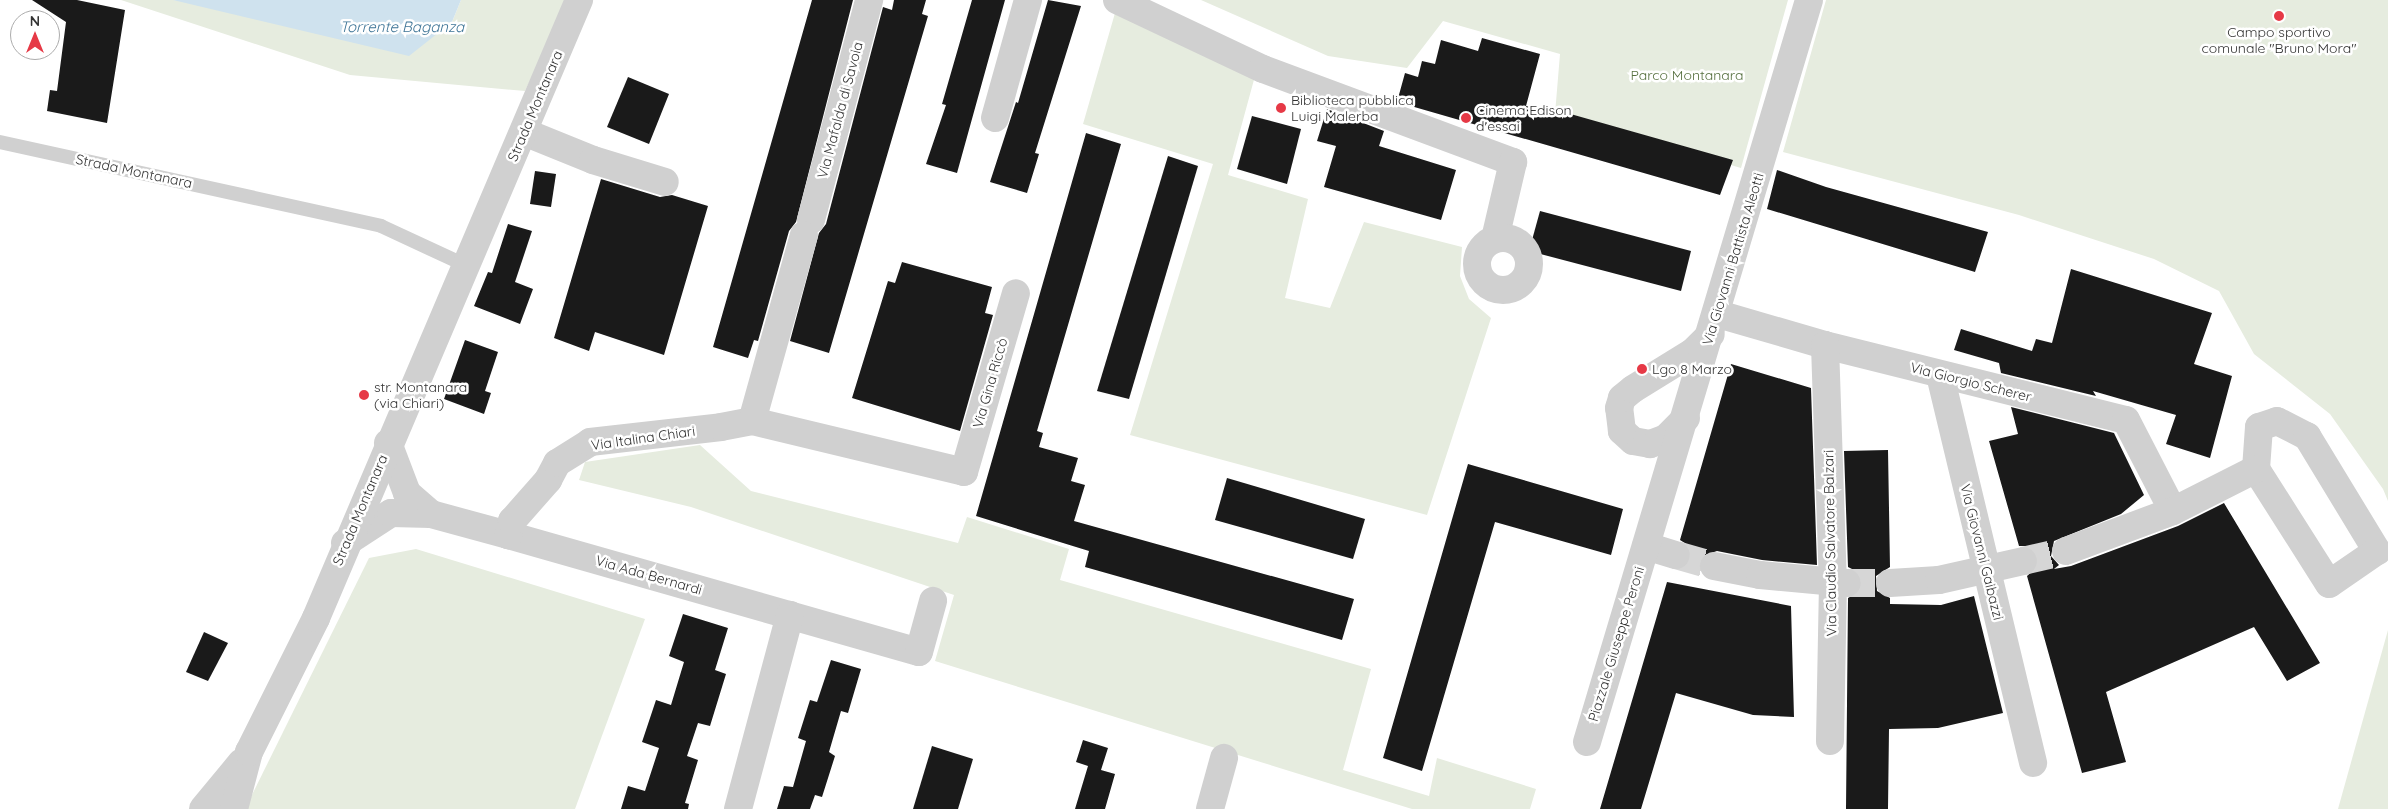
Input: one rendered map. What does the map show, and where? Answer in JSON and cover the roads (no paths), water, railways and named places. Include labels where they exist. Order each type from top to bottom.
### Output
[{"type":"street","name":"Strada Montanara","points":[[234,809],[249,752],[316,618],[345,542],[467,266],[579,0]]},
{"type":"street","name":"Via Mafalda di Savoia","points":[[752,421],[869,0]]},
{"type":"street","points":[[995,118],[1028,0]]},
{"type":"street","points":[[1117,0],[1264,69],[1513,162],[1495,239]]},
{"type":"street","name":"Via Giovanni Battista Aleotti","points":[[1646,546],[1686,418],[1809,0]]},
{"type":"street","points":[[524,132],[593,160],[665,182]]},
{"type":"street","name":"Via Gina Riccò","points":[[964,472],[1016,293]]},
{"type":"street","points":[[1686,418],[1666,438],[1650,444],[1633,441],[1622,431],[1619,408],[1622,398],[1632,389],[1693,352],[1714,324]]},
{"type":"street","name":"Via Giorgio Scherer","points":[[1714,324],[1825,345],[2126,420],[2173,511]]},
{"type":"street","name":"Via Claudio Salvatore Balzari","points":[[1825,345],[1840,583],[1830,741]]},
{"type":"street","name":"Via Giovanni Gaibazzi","points":[[1940,375],[2033,763]]},
{"type":"street","name":"Via Italina Chiari","points":[[508,535],[512,521],[548,480],[558,463],[590,442],[721,428],[752,421],[964,472]]},
{"type":"street","points":[[2277,421],[2308,436],[2377,551],[2329,584],[2256,469],[2259,427],[2277,421]]},
{"type":"street","points":[[388,443],[399,503]]},
{"type":"street","points":[[2066,551],[2173,511],[2256,469]]},
{"type":"street","points":[[368,490],[430,514],[508,535]]},
{"type":"street","points":[[345,542],[399,503]]},
{"type":"street","name":"Via Ada Bernardi","points":[[508,535],[920,652],[933,601]]},
{"type":"street","points":[[1646,546],[1676,555]]},
{"type":"street","name":"Piazzale Giuseppe Peroni","points":[[1587,742],[1646,546]]},
{"type":"street","points":[[1890,583],[1940,580],[2023,561]]},
{"type":"street","points":[[1714,566],[1760,576],[1840,583]]},
{"type":"street","points":[[738,809],[790,615]]},
{"type":"street","name":"Strada Montanara","points":[[203,809],[249,752]]},
{"type":"street","points":[[1210,809],[1224,758]]},
{"type":"lane","name":"Strada Montanara","points":[[0,142],[381,226],[467,266]]},
{"type":"water","name":"Torrente Baganza","points":[[173,0],[461,0],[452,22],[409,56]]},
{"type":"tunnel","points":[[2023,561],[2066,551]]},
{"type":"tunnel","points":[[1676,555],[1714,566]]},
{"type":"tunnel","points":[[1847,583],[1890,583]]},
{"type":"place","name":"Campo sportivo comunale \"Bruno Mora\"","points":[[2279,16]]},
{"type":"place","name":"Biblioteca pubblica Luigi Malerba","points":[[1281,108]]},
{"type":"place","name":"Cinema Edison d'essai","points":[[1466,118]]},
{"type":"place","name":"Lgo 8 Marzo","points":[[1642,369]]},
{"type":"place","name":"str. Montanara (via Chiari)","points":[[364,395]]},
{"type":"park label","name":"Parco Montanara","points":[[1687,75]]}]
